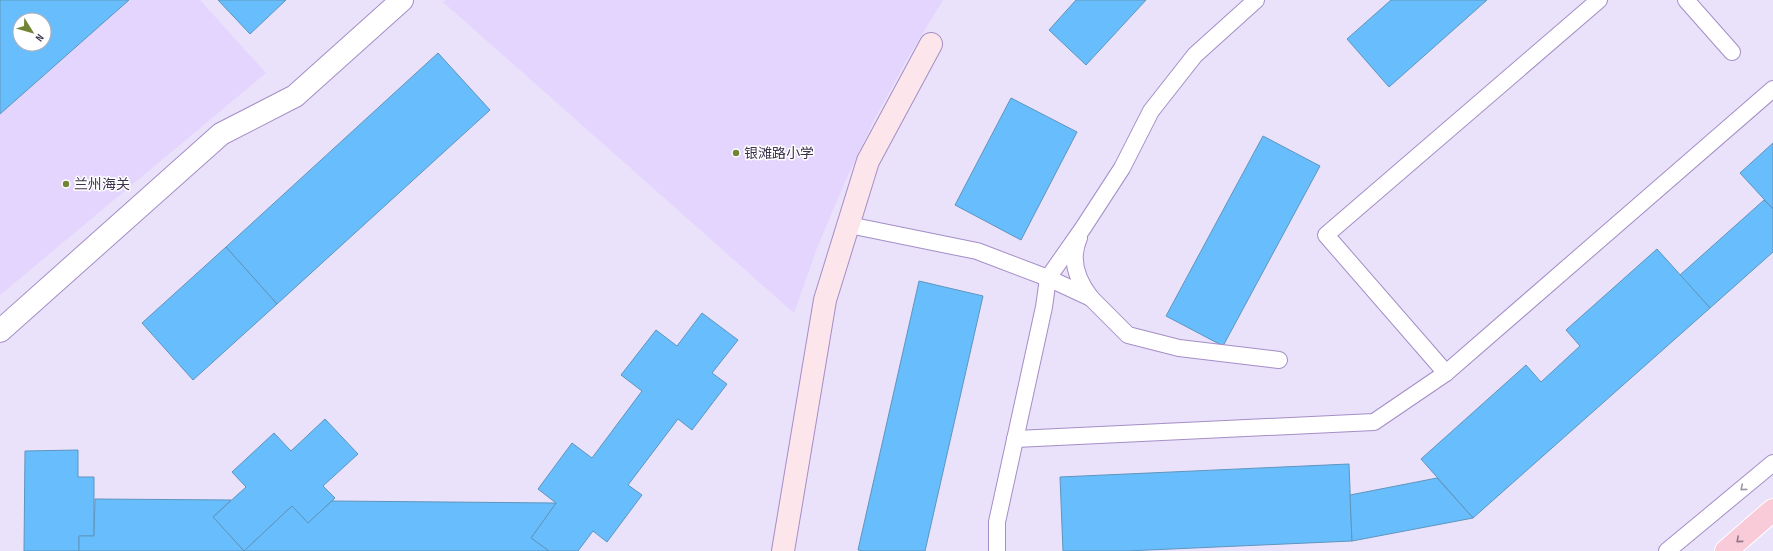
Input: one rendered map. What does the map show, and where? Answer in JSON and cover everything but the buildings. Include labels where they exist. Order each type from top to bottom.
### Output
[{"type":"main road","points":[[1726,551],[1773,510]]},
{"type":"street","points":[[0,331],[221,134],[295,96],[402,0]]},
{"type":"street","points":[[783,551],[825,300],[868,161],[931,44]]},
{"type":"lane","points":[[997,551],[997,522],[1044,307],[1048,278],[1122,168],[1150,110],[1194,55],[1256,0]]},
{"type":"lane","points":[[1446,373],[1326,235],[1600,0]]},
{"type":"lane","points":[[1692,2],[1732,52]]},
{"type":"lane","points":[[1015,439],[1374,422],[1446,373],[1773,89]]},
{"type":"lane","points":[[849,225],[976,251],[1048,278],[1090,298]]},
{"type":"lane","points":[[1083,228],[1076,246],[1075,265],[1080,283],[1090,298],[1128,335],[1180,348],[1280,360]]},
{"type":"lane","points":[[1667,551],[1773,462]]},
{"type":"shaded area","name":"兰州海关","points":[[0,0],[200,0],[266,73],[0,295]]},
{"type":"shaded area","name":"银滩路小学","points":[[446,0],[943,0],[906,61],[873,122],[844,184],[817,248],[794,313],[443,2]]},
{"type":"place","name":"银滩路小学","points":[[736,153]]},
{"type":"place","name":"兰州海关","points":[[66,184]]}]
